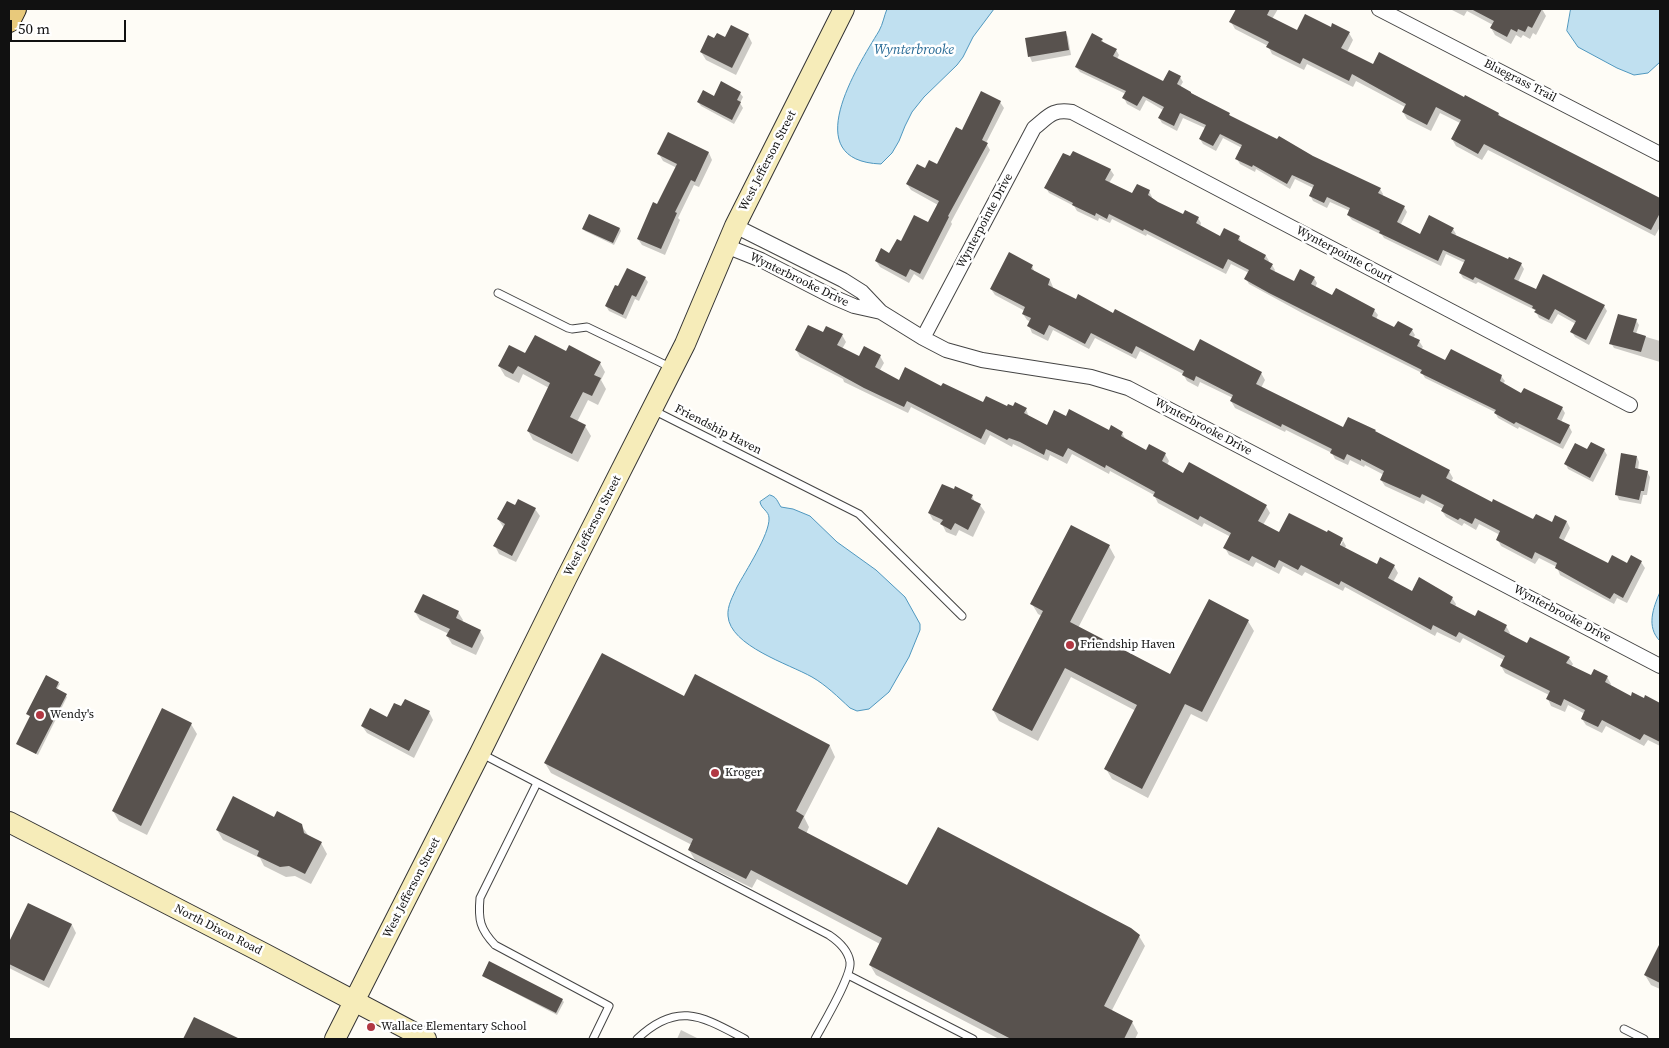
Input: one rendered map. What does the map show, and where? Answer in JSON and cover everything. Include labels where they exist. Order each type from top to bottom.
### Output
[{"type":"main road","points":[[9,20],[15,9]]},
{"type":"street","name":"West Jefferson Street","points":[[335,1039],[653,410],[685,344],[735,226],[844,9]]},
{"type":"street","name":"Bluegrass Trail","points":[[1379,9],[1660,154]]},
{"type":"street","name":"Wynterpointe Drive","points":[[923,338],[1034,128],[1055,111]]},
{"type":"street","name":"Wynterpointe Court","points":[[1055,111],[1072,112],[1630,405]]},
{"type":"street","points":[[735,226],[843,280],[862,292],[881,312]]},
{"type":"street","name":"Wynterbrooke Drive","points":[[726,246],[761,260],[854,306],[881,312],[946,350],[982,360],[1091,377],[1128,388],[1660,666]]},
{"type":"street","name":"North Dixon Road","points":[[9,822],[426,1039]]},
{"type":"lane","points":[[498,293],[568,328],[587,327],[673,368]]},
{"type":"lane","name":"Friendship Haven","points":[[653,410],[858,514],[962,616]]},
{"type":"lane","points":[[480,754],[829,935],[840,943],[847,953],[850,962],[848,974],[815,1039]]},
{"type":"lane","points":[[537,783],[480,898],[478,916],[484,934],[495,946],[609,1006],[592,1039]]},
{"type":"lane","points":[[848,974],[973,1039]]},
{"type":"lane","points":[[638,1039],[649,1029],[665,1020],[690,1015],[715,1023],[745,1039]]},
{"type":"lane","points":[[1624,1030],[1644,1039]]},
{"type":"water","name":"Wynterbrooke","points":[[887,9],[994,9],[973,37],[957,65],[924,97],[912,112],[892,153],[881,164],[856,159],[842,147],[838,130],[840,110],[848,88],[880,28]]},
{"type":"water","points":[[1571,9],[1660,9],[1660,62],[1648,73],[1634,75],[1578,47],[1567,31]]},
{"type":"water","points":[[770,495],[776,498],[781,507],[793,509],[810,516],[837,542],[876,570],[905,597],[920,624],[920,630],[909,657],[889,692],[869,709],[857,711],[850,708],[817,680],[749,645],[731,627],[728,616],[729,605],[766,533],[769,516],[760,502]]},
{"type":"water","points":[[1660,592],[1660,641],[1653,630],[1652,617]]},
{"type":"building","points":[[1236,9],[1270,9],[1267,15],[1297,30],[1305,14],[1331,27],[1332,23],[1350,32],[1341,48],[1373,64],[1379,52],[1464,97],[1465,95],[1499,113],[1498,115],[1660,198],[1660,213],[1651,230],[1484,144],[1478,154],[1451,139],[1461,120],[1436,107],[1427,125],[1402,112],[1406,104],[1352,74],[1349,81],[1303,58],[1300,64],[1266,47],[1269,42],[1229,22]]},
{"type":"building","points":[[1471,9],[1542,9],[1532,28],[1528,26],[1525,32],[1518,29],[1517,32],[1511,29],[1507,37],[1490,28],[1494,21]]},
{"type":"building","points":[[731,25],[749,34],[732,68],[700,52],[708,35],[714,38],[717,33],[725,37]]},
{"type":"building","points":[[1066,31],[1069,50],[1028,57],[1025,38]]},
{"type":"building","points":[[1092,33],[1103,39],[1101,41],[1117,49],[1113,56],[1163,81],[1169,70],[1181,76],[1177,84],[1230,113],[1229,115],[1277,139],[1279,136],[1313,156],[1381,188],[1378,193],[1405,206],[1397,222],[1420,234],[1429,215],[1454,228],[1451,233],[1508,259],[1509,257],[1522,263],[1514,279],[1536,289],[1543,274],[1605,305],[1586,340],[1570,332],[1576,321],[1555,309],[1549,320],[1534,312],[1536,310],[1532,308],[1533,306],[1475,277],[1473,280],[1459,273],[1465,260],[1443,250],[1438,261],[1379,233],[1380,231],[1347,215],[1350,208],[1327,197],[1324,203],[1309,196],[1314,185],[1292,175],[1287,184],[1253,165],[1252,167],[1235,159],[1242,145],[1220,134],[1213,146],[1199,139],[1206,125],[1180,113],[1174,126],[1158,118],[1164,107],[1143,96],[1137,106],[1122,98],[1126,91],[1075,67]]},
{"type":"building","points":[[721,81],[741,92],[737,100],[741,102],[732,120],[697,102],[703,90],[714,96]]},
{"type":"building","points":[[981,91],[1001,101],[982,140],[988,143],[948,216],[920,274],[910,269],[906,277],[875,261],[881,248],[889,253],[897,239],[901,241],[914,215],[928,222],[939,201],[906,184],[917,164],[925,168],[929,160],[937,164],[956,127],[962,130]]},
{"type":"building","points":[[668,132],[709,152],[695,182],[691,180],[675,212],[677,213],[661,249],[637,239],[653,202],[657,204],[677,164],[657,154]]},
{"type":"building","points":[[1073,151],[1111,169],[1105,180],[1132,193],[1137,184],[1150,190],[1148,195],[1158,202],[1183,214],[1185,210],[1199,217],[1196,223],[1220,236],[1224,228],[1240,236],[1238,240],[1266,255],[1264,259],[1273,264],[1270,269],[1294,281],[1300,269],[1315,277],[1311,284],[1332,295],[1336,288],[1375,309],[1372,316],[1394,327],[1398,321],[1413,329],[1409,335],[1420,340],[1417,346],[1445,360],[1451,349],[1502,375],[1500,381],[1521,393],[1524,388],[1563,407],[1557,419],[1570,425],[1560,444],[1516,422],[1514,424],[1494,413],[1496,410],[1420,373],[1422,370],[1269,293],[1244,279],[1249,270],[1228,259],[1223,269],[1144,229],[1143,231],[1109,214],[1107,219],[1096,213],[1095,216],[1044,188],[1063,153],[1070,156]]},
{"type":"building","points":[[589,214],[620,228],[613,243],[582,229]]},
{"type":"building","points":[[1009,252],[1033,265],[1031,269],[1050,279],[1048,285],[1076,299],[1078,294],[1113,313],[1115,309],[1194,351],[1200,339],[1262,372],[1256,384],[1343,427],[1348,417],[1376,430],[1450,470],[1446,478],[1492,502],[1493,499],[1533,519],[1536,514],[1552,522],[1555,515],[1567,521],[1559,538],[1608,563],[1612,555],[1627,563],[1631,555],[1642,561],[1623,598],[1614,593],[1610,599],[1555,568],[1557,563],[1535,552],[1532,559],[1496,540],[1500,531],[1475,518],[1472,524],[1460,518],[1458,520],[1441,511],[1444,505],[1422,494],[1420,498],[1380,480],[1384,471],[1347,454],[1344,460],[1330,453],[1332,449],[1282,424],[1281,427],[1230,401],[1233,395],[1196,376],[1194,381],[1182,375],[1184,371],[1136,346],[1132,354],[1091,333],[1085,344],[1049,325],[1044,335],[1027,326],[1031,318],[1022,314],[1025,307],[990,289]]},
{"type":"building","points":[[627,268],[646,277],[636,297],[632,295],[623,315],[605,306],[615,285],[618,286]]},
{"type":"building","points":[[1618,314],[1637,319],[1633,332],[1646,336],[1641,352],[1609,344]]},
{"type":"building","points":[[808,325],[823,332],[826,326],[843,334],[837,345],[859,356],[864,346],[881,355],[875,367],[899,380],[905,367],[941,386],[943,383],[983,402],[986,396],[1007,406],[1008,404],[1013,406],[1015,402],[1027,408],[1024,413],[1047,425],[1054,410],[1066,416],[1069,409],[1109,430],[1111,425],[1123,432],[1121,436],[1146,450],[1149,444],[1166,453],[1162,461],[1183,473],[1189,462],[1267,505],[1258,521],[1279,532],[1289,513],[1327,532],[1328,530],[1343,538],[1340,545],[1377,564],[1380,557],[1395,565],[1388,578],[1412,591],[1419,577],[1453,597],[1450,603],[1475,616],[1478,610],[1507,625],[1504,631],[1527,643],[1530,637],[1570,657],[1566,663],[1591,675],[1594,669],[1608,676],[1605,682],[1631,696],[1632,692],[1644,698],[1645,695],[1660,703],[1660,742],[1644,734],[1640,740],[1602,720],[1598,727],[1581,719],[1585,710],[1564,699],[1561,706],[1546,699],[1550,691],[1500,666],[1505,656],[1459,632],[1456,637],[1433,625],[1431,630],[1341,581],[1339,585],[1301,565],[1298,570],[1279,560],[1275,568],[1252,556],[1249,561],[1223,548],[1231,533],[1200,516],[1198,520],[1153,496],[1155,492],[1106,465],[1105,468],[1068,448],[1063,457],[1046,449],[1044,455],[1020,442],[1009,438],[1007,440],[986,429],[981,439],[907,401],[904,407],[864,388],[795,350]]},
{"type":"building","points":[[535,335],[566,351],[569,345],[601,362],[594,375],[601,378],[592,396],[583,392],[570,417],[586,425],[572,454],[527,431],[550,383],[518,366],[513,374],[498,366],[509,345],[525,353]]},
{"type":"building","points":[[1591,442],[1605,449],[1590,478],[1564,464],[1575,443],[1587,449]]},
{"type":"building","points":[[1621,453],[1637,456],[1635,468],[1648,471],[1644,491],[1641,491],[1639,500],[1615,495]]},
{"type":"building","points":[[942,484],[954,489],[955,486],[973,495],[971,499],[981,504],[968,530],[955,523],[951,530],[940,524],[943,520],[928,513]]},
{"type":"building","points":[[518,499],[536,508],[512,556],[493,546],[505,524],[497,519],[507,501],[515,505]]},
{"type":"building","name":"Friendship Haven","points":[[1071,525],[1110,545],[1070,622],[1170,674],[1209,599],[1249,620],[1202,712],[1185,704],[1142,789],[1104,769],[1137,705],[1065,668],[1032,731],[992,710],[1043,611],[1030,604]]},
{"type":"building","points":[[423,594],[459,611],[456,618],[481,630],[472,648],[446,636],[450,629],[414,612]]},
{"type":"building","points":[[602,653],[684,696],[695,674],[830,745],[796,811],[804,816],[798,828],[907,885],[938,827],[1131,928],[1140,935],[1104,1006],[1133,1021],[1124,1039],[1011,1039],[869,965],[882,938],[751,870],[746,879],[688,850],[693,839],[544,763]]},
{"type":"building","name":"Wendy's","points":[[46,675],[59,682],[56,688],[67,694],[36,754],[16,744],[30,716],[26,714]]},
{"type":"building","points":[[405,699],[430,711],[409,751],[361,726],[370,708],[387,717],[394,703],[401,706]]},
{"type":"building","points":[[162,708],[192,723],[141,826],[112,811]]},
{"type":"building","points":[[233,796],[274,817],[277,811],[302,824],[304,833],[322,842],[305,874],[289,866],[280,867],[257,856],[259,851],[216,830]]},
{"type":"building","points":[[28,903],[72,924],[44,981],[9,964],[9,942]]},
{"type":"building","points":[[1660,943],[1660,983],[1644,975]]},
{"type":"building","points":[[489,961],[563,999],[556,1013],[482,976]]},
{"type":"building","points":[[194,1017],[240,1039],[183,1039]]},
{"type":"place","name":"Friendship Haven","points":[[1070,645]]},
{"type":"place","name":"Wendy's","points":[[40,715]]},
{"type":"place","name":"Kroger","points":[[715,773]]},
{"type":"place","name":"Wallace Elementary School","points":[[371,1027]]}]
